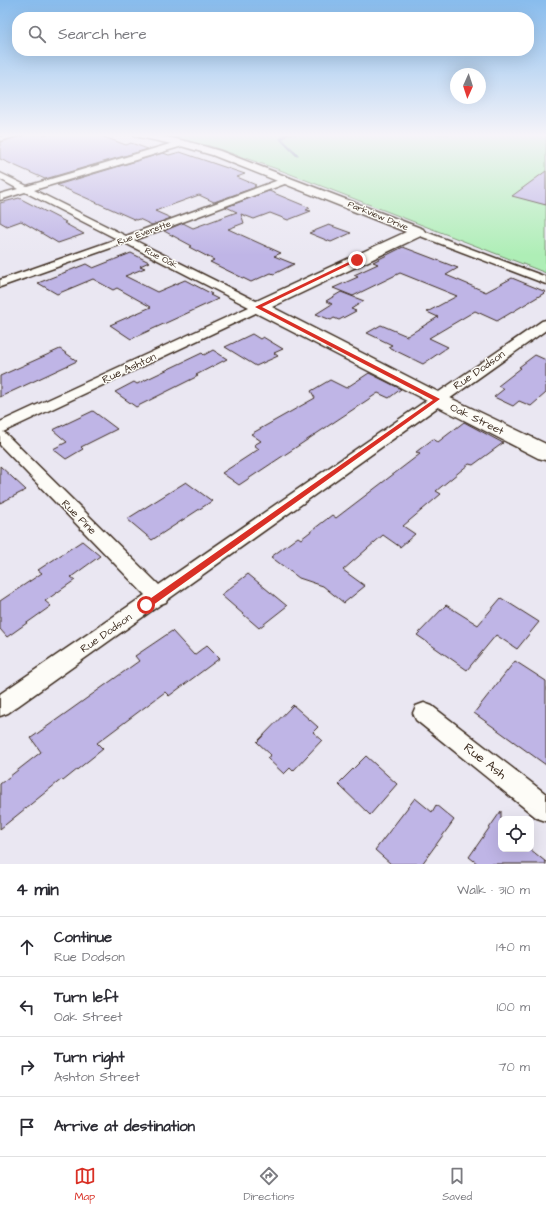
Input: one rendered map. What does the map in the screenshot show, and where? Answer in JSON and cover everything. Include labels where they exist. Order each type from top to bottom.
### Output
[{"type":"main road","name":"Parkview Drive","points":[[272,174],[418,232]]},
{"type":"main road","points":[[258,307],[418,232]]},
{"type":"main road","name":"Oak Street","points":[[258,307],[546,453]]},
{"type":"street","points":[[0,197],[78,174]]},
{"type":"street","name":"Rue Oak","points":[[0,176],[258,307]]},
{"type":"street","name":"Rue Everette","points":[[0,284],[125,240],[287,180]]},
{"type":"street","name":"Parkview Drive","points":[[418,232],[546,281]]},
{"type":"street","name":"Rue Ashton","points":[[0,428],[258,307]]},
{"type":"street","name":"Rue Dodson","points":[[0,706],[159,597],[437,399],[546,324]]},
{"type":"street","name":"Rue Pine","points":[[0,436],[159,597]]},
{"type":"street","name":"Rue Ash","points":[[424,713],[546,809]]},
{"type":"green space","points":[[291,174],[546,174],[546,273]]},
{"type":"building","points":[[34,174],[61,174],[45,179]]},
{"type":"building","points":[[92,174],[244,174],[237,177],[256,185],[254,186],[256,187],[214,202],[199,195],[155,211],[171,218],[152,225],[139,219],[136,220],[57,185]]},
{"type":"building","points":[[541,174],[546,174],[546,205],[512,196]]},
{"type":"building","points":[[269,191],[310,208],[306,210],[311,211],[288,220],[270,213],[254,219],[241,214],[244,223],[228,229],[281,253],[274,256],[294,264],[274,274],[271,273],[251,282],[210,262],[214,260],[189,247],[192,246],[164,231],[183,223],[193,228],[237,212],[226,207]]},
{"type":"building","points":[[19,198],[66,222],[64,223],[84,234],[58,243],[21,221],[7,226],[0,222],[0,203]]},
{"type":"building","points":[[329,225],[351,233],[331,242],[309,233]]},
{"type":"building","points":[[403,247],[458,268],[446,275],[486,292],[512,278],[546,292],[497,321],[475,311],[429,338],[448,347],[423,364],[388,347],[392,345],[367,333],[381,325],[407,336],[438,317],[427,312],[457,296],[400,273],[353,296],[333,288],[358,277],[354,275],[378,264],[373,262]]},
{"type":"building","points":[[131,253],[149,262],[140,266],[145,268],[125,276],[157,292],[185,280],[212,294],[210,295],[218,299],[131,339],[110,325],[151,307],[117,288],[113,290],[93,279],[57,294],[38,283],[86,264],[93,268]]},
{"type":"building","points":[[341,292],[364,301],[351,309],[356,311],[339,320],[334,318],[331,320],[316,314],[332,304],[326,301]]},
{"type":"building","points":[[252,334],[260,339],[263,337],[283,349],[274,353],[278,356],[256,366],[225,347]]},
{"type":"building","points":[[60,349],[77,361],[0,397],[0,376]]},
{"type":"building","points":[[213,350],[227,359],[196,375],[198,376],[136,407],[115,392],[134,382],[137,384],[202,353],[204,355]]},
{"type":"building","points":[[535,355],[546,360],[546,393],[531,406],[519,401],[513,406],[494,397],[504,389],[498,386]]},
{"type":"building","points":[[369,373],[401,389],[389,398],[378,393],[239,485],[222,473],[259,449],[254,445],[261,441],[251,434],[315,398],[311,391],[330,380],[346,388]]},
{"type":"building","points":[[93,411],[117,429],[81,447],[83,449],[66,459],[53,449],[67,442],[53,430]]},
{"type":"building","points":[[464,422],[503,443],[473,465],[469,464],[436,491],[441,494],[403,526],[415,534],[400,547],[383,535],[343,570],[365,586],[344,603],[323,586],[299,578],[271,557],[298,537],[301,539],[332,515],[336,518],[420,454],[416,452],[433,439],[438,442]]},
{"type":"building","points":[[0,466],[26,490],[0,503]]},
{"type":"building","points":[[186,482],[212,501],[152,540],[127,519]]},
{"type":"building","points":[[82,541],[100,556],[71,577],[75,580],[45,601],[51,606],[7,637],[0,629],[0,601],[42,573],[38,570]]},
{"type":"building","points":[[248,574],[287,606],[259,628],[221,595]]},
{"type":"building","points":[[501,598],[539,622],[517,649],[496,635],[467,670],[417,635],[446,605],[478,625]]},
{"type":"building","points":[[172,631],[194,655],[207,645],[220,658],[169,696],[165,692],[97,743],[103,749],[63,781],[62,779],[0,829],[0,784],[41,752],[31,738],[139,661],[135,656]]},
{"type":"building","points":[[515,661],[546,681],[546,765],[474,713]]},
{"type":"building","points":[[293,705],[318,727],[313,732],[322,740],[293,771],[290,768],[284,774],[267,758],[271,755],[257,742]]},
{"type":"building","points":[[366,756],[397,784],[370,815],[338,784]]},
{"type":"building","points":[[415,798],[432,812],[436,805],[454,820],[422,864],[391,864],[375,850]]},
{"type":"building","points":[[501,811],[501,816],[498,816],[498,852],[534,852],[546,862],[546,864],[478,864],[469,857]]},
{"type":"route","points":[[146,605],[437,399],[258,307],[357,260]]}]
